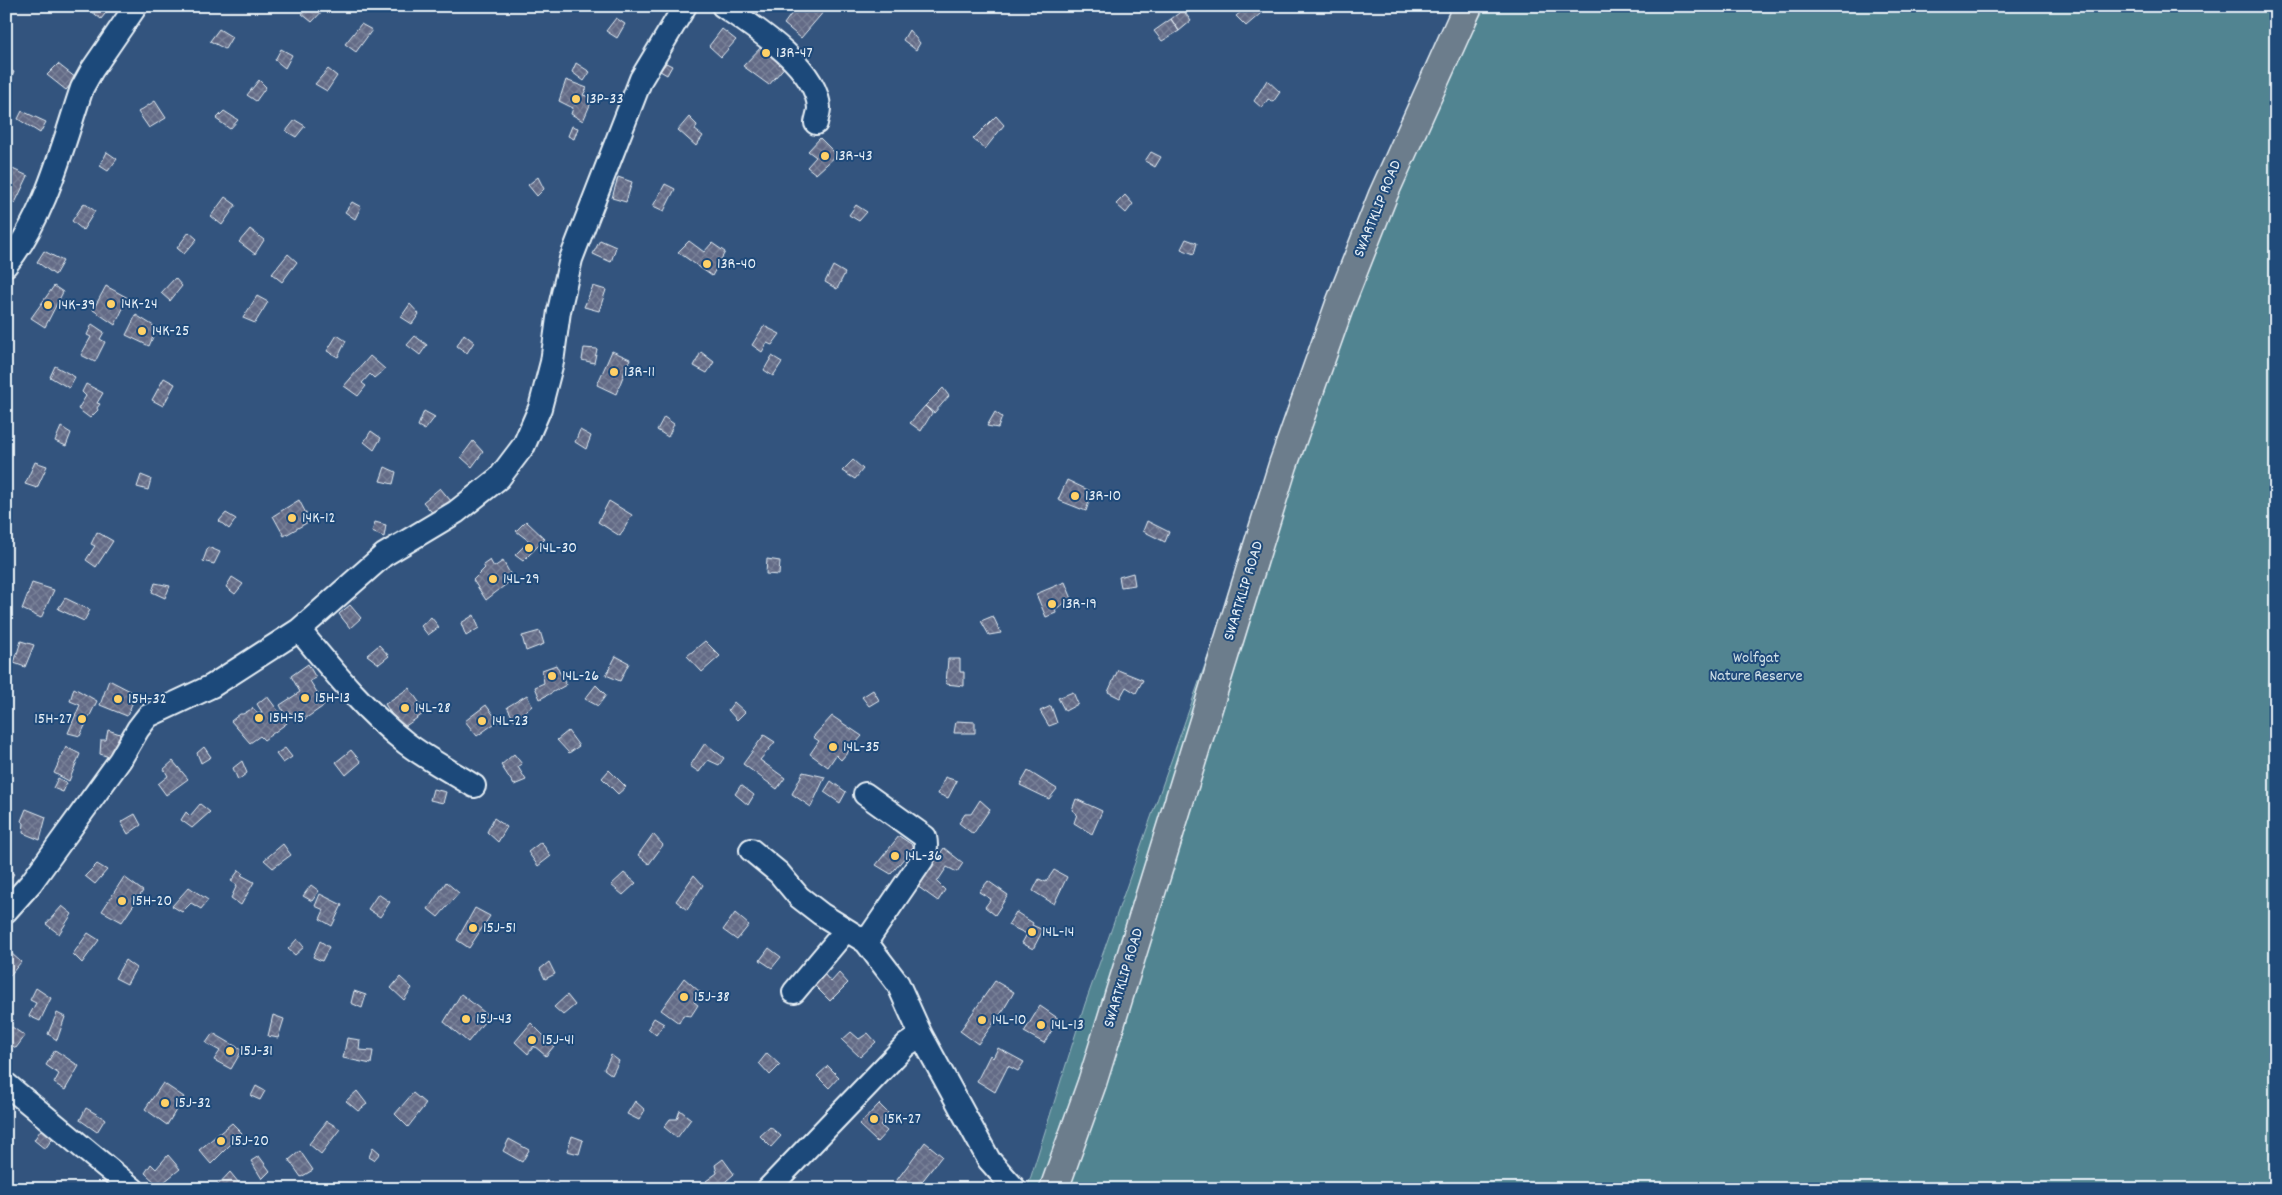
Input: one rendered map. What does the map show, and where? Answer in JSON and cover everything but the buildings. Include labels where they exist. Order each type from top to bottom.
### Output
[{"type":"main road","name":"SWARTKLIP ROAD","points":[[1054,1189],[1092,1083],[1283,465],[1340,304],[1382,195],[1468,6]]},
{"type":"street","points":[[6,264],[19,248],[36,216],[82,88],[92,70],[136,6]]},
{"type":"street","points":[[6,911],[31,883],[120,760],[138,728],[148,716],[212,686],[299,630],[384,555],[456,512],[499,478],[524,445],[540,408],[545,390],[552,362],[559,311],[571,259],[641,80],[685,6]]},
{"type":"street","points":[[723,6],[768,37],[793,59],[810,80],[819,107],[816,123]]},
{"type":"street","points":[[299,630],[336,675],[407,744],[474,786]]},
{"type":"street","points":[[865,794],[924,837],[926,844],[926,851],[922,860],[866,942]]},
{"type":"street","points":[[751,850],[779,873],[799,897],[866,942],[898,984],[921,1035],[990,1160],[1015,1189]]},
{"type":"street","points":[[794,992],[846,930]]},
{"type":"street","points":[[768,1189],[906,1044],[921,1035]]},
{"type":"street","points":[[6,1084],[133,1189]]},
{"type":"green space","name":"Wolfgat Nature Reserve","points":[[1486,6],[2276,6],[2276,1189],[1027,1189],[1085,1004],[1356,238]]},
{"type":"place","name":"13R-47","points":[[766,53]]},
{"type":"place","name":"13P-33","points":[[576,99]]},
{"type":"place","name":"13R-43","points":[[825,156]]},
{"type":"place","name":"13R-40","points":[[707,264]]},
{"type":"place","name":"14K-24","points":[[111,304]]},
{"type":"place","name":"14K-39","points":[[48,305]]},
{"type":"place","name":"14K-25","points":[[142,331]]},
{"type":"place","name":"13R-11","points":[[614,372]]},
{"type":"place","name":"13R-10","points":[[1075,496]]},
{"type":"place","name":"14K-12","points":[[292,518]]},
{"type":"place","name":"14L-30","points":[[529,548]]},
{"type":"place","name":"14L-29","points":[[493,579]]},
{"type":"place","name":"13R-19","points":[[1052,604]]},
{"type":"place","name":"14L-26","points":[[552,676]]},
{"type":"place","name":"15H-13","points":[[305,698]]},
{"type":"place","name":"15H-32","points":[[118,699]]},
{"type":"place","name":"14L-28","points":[[405,708]]},
{"type":"place","name":"15H-15","points":[[259,718]]},
{"type":"place","name":"15H-27","points":[[82,719]]},
{"type":"place","name":"14L-23","points":[[482,721]]},
{"type":"place","name":"14L-35","points":[[833,747]]},
{"type":"place","name":"14L-36","points":[[895,856]]},
{"type":"place","name":"15H-20","points":[[122,901]]},
{"type":"place","name":"15J-51","points":[[473,928]]},
{"type":"place","name":"14L-14","points":[[1032,932]]},
{"type":"place","name":"15J-38","points":[[684,997]]},
{"type":"place","name":"15J-43","points":[[466,1019]]},
{"type":"place","name":"14L-10","points":[[982,1020]]},
{"type":"place","name":"14L-13","points":[[1041,1025]]},
{"type":"place","name":"15J-41","points":[[532,1040]]},
{"type":"place","name":"15J-31","points":[[230,1051]]},
{"type":"place","name":"15J-32","points":[[165,1103]]},
{"type":"place","name":"15K-27","points":[[874,1119]]},
{"type":"place","name":"15J-20","points":[[221,1141]]}]
